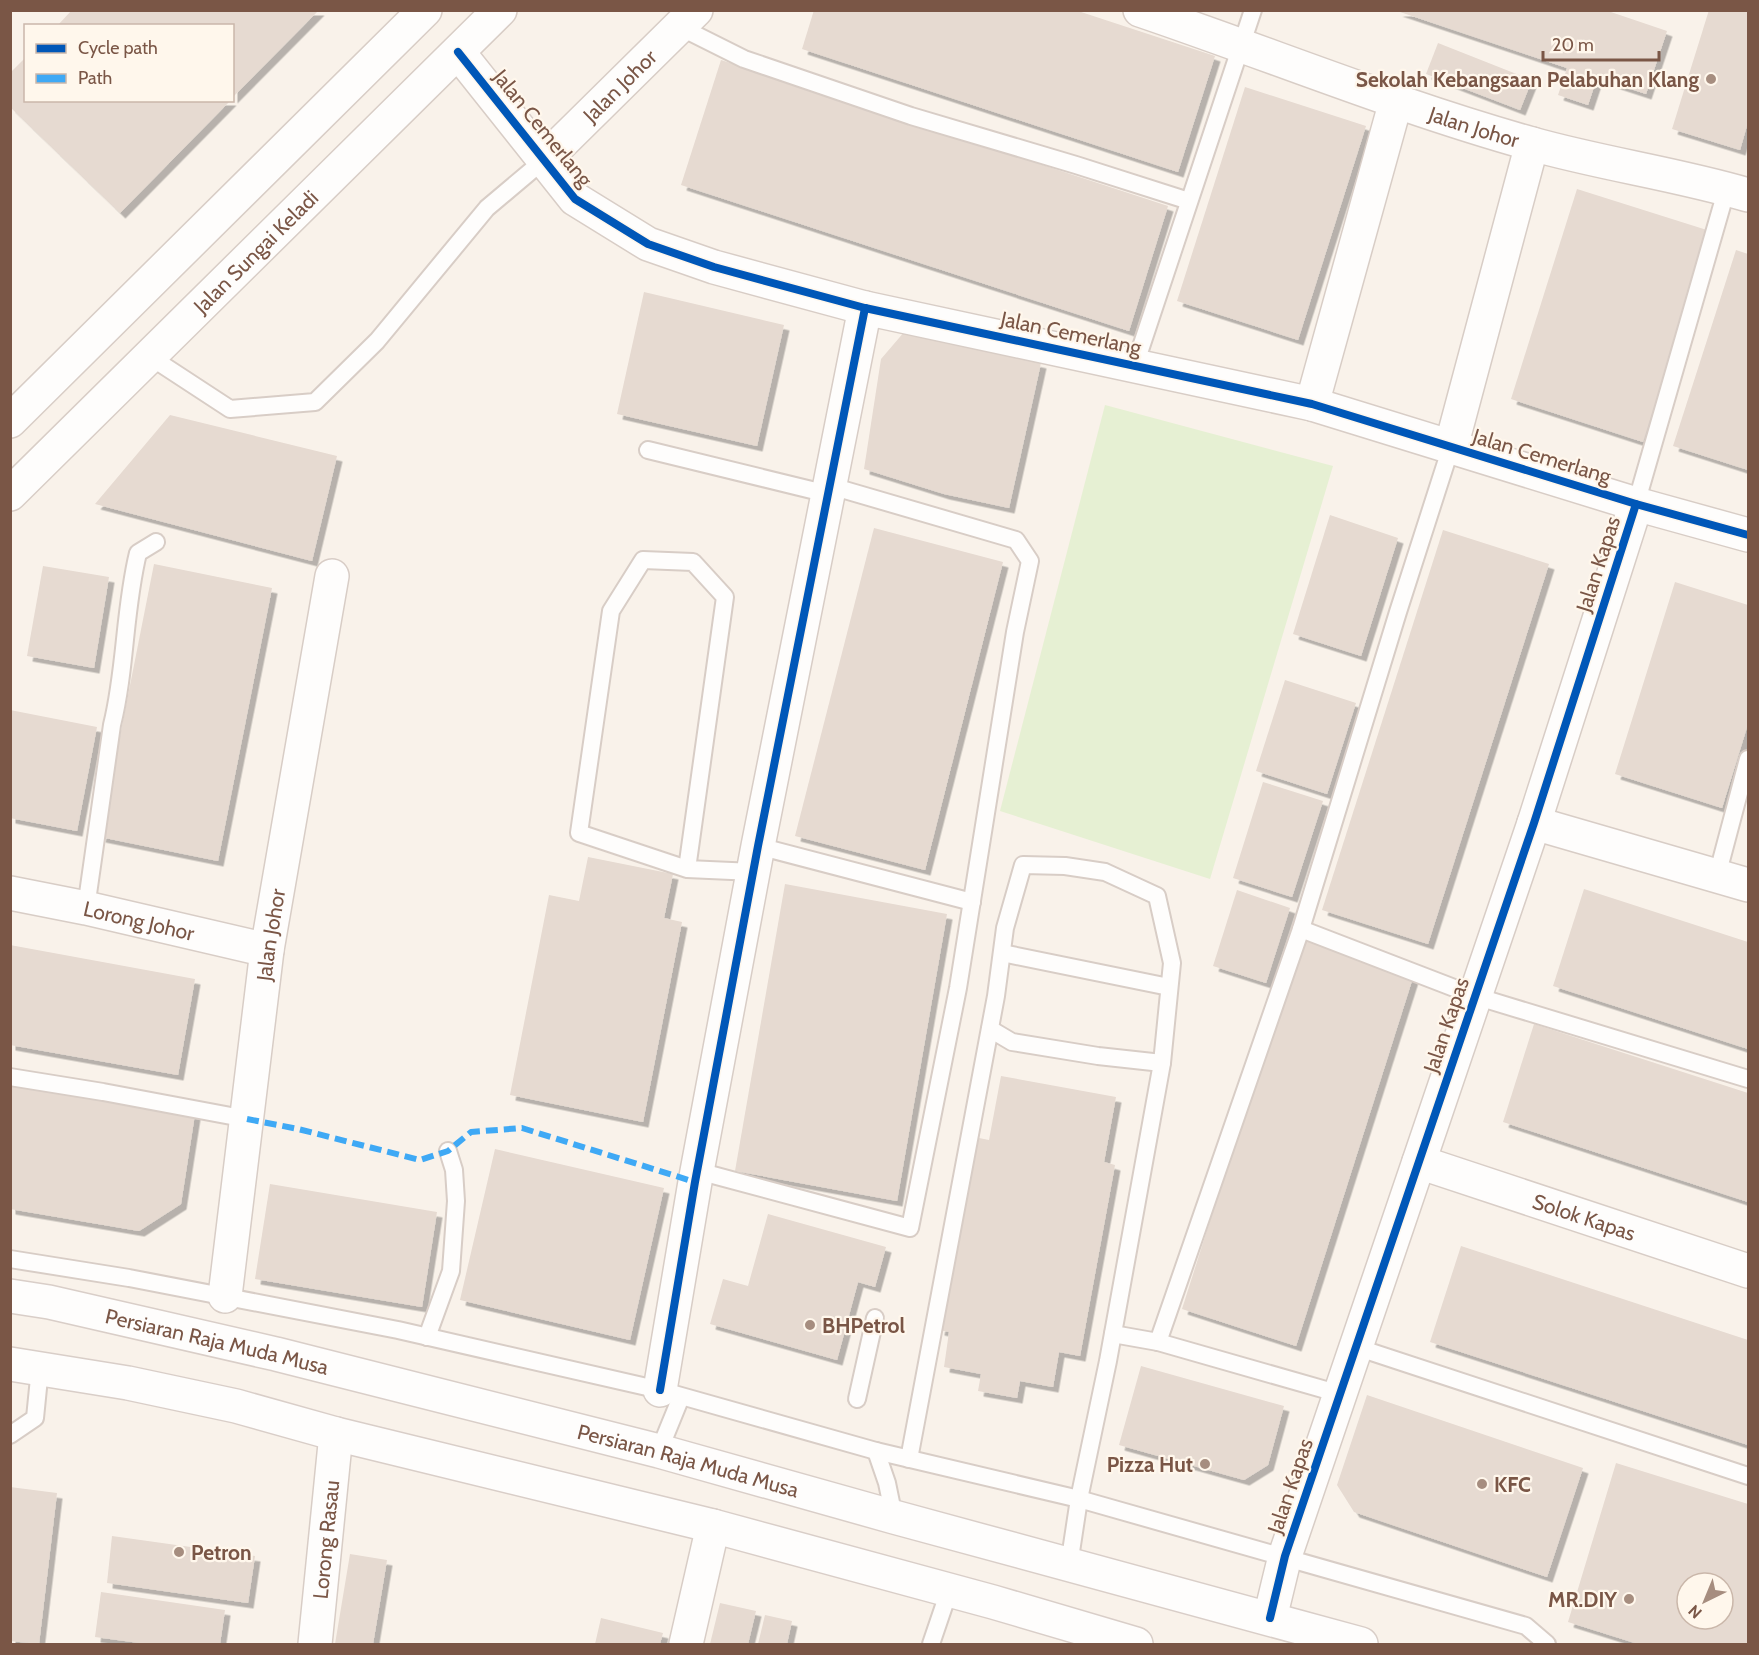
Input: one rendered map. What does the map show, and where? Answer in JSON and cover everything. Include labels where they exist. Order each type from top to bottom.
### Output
[{"type":"street","points":[[10,421],[425,10]]},
{"type":"street","name":"Jalan Sungai Keladi","points":[[10,494],[500,10]]},
{"type":"street","name":"Jalan Johor","points":[[1140,10],[1396,101],[1532,144],[1738,192]]},
{"type":"street","name":"Jalan Johor","points":[[544,160],[688,19]]},
{"type":"street","name":"Jalan Cemerlang","points":[[458,52],[575,199],[648,244],[714,267],[865,308],[1312,404],[1636,504],[1749,535]]},
{"type":"street","points":[[1312,404],[1396,101]]},
{"type":"street","points":[[1451,447],[1532,144]]},
{"type":"street","points":[[671,1393],[698,1170],[756,859],[865,308]]},
{"type":"street","name":"Jalan Kapas","points":[[1270,1618],[1286,1556],[1534,823],[1636,504]]},
{"type":"street","name":"Jalan Johor","points":[[225,1296],[267,950],[332,576]]},
{"type":"street","points":[[1534,823],[1749,885]]},
{"type":"street","name":"Lorong Johor","points":[[10,893],[86,908],[267,950]]},
{"type":"street","name":"Solok Kapas","points":[[1419,1162],[1749,1271]]},
{"type":"street","name":"Persiaran Raja Muda Musa","points":[[10,1296],[49,1302],[276,1354],[659,1451],[1361,1644]]},
{"type":"street","points":[[25,1366],[128,1383],[236,1406],[336,1434],[713,1526],[993,1602],[1136,1644]]},
{"type":"street","name":"Lorong Rasau","points":[[315,1644],[336,1434]]},
{"type":"street","points":[[686,1644],[713,1526]]},
{"type":"lane","points":[[1135,365],[1254,10]]},
{"type":"lane","points":[[688,19],[744,58],[910,116],[1189,201]]},
{"type":"lane","points":[[149,356],[230,409],[315,402],[377,341],[487,207],[544,160]]},
{"type":"lane","points":[[1636,504],[1738,192]]},
{"type":"lane","points":[[1158,1342],[1301,929],[1451,447]]},
{"type":"lane","points":[[648,450],[830,490],[1016,540],[1030,561],[1014,632],[958,988],[910,1228],[698,1170]]},
{"type":"lane","points":[[86,908],[112,725],[119,696],[132,577],[138,553],[156,542]]},
{"type":"lane","points":[[687,869],[724,597],[693,562],[643,560],[611,611],[579,833],[687,869],[756,859],[972,902]]},
{"type":"lane","points":[[1717,876],[1749,759]]},
{"type":"lane","points":[[909,1459],[990,1029],[1005,928],[1023,865],[1105,872],[1157,896],[1172,963],[1162,1063],[1113,1334],[1079,1499],[1069,1565]]},
{"type":"lane","points":[[1301,929],[1475,996],[1749,1079]]},
{"type":"lane","points":[[1002,953],[1170,987]]},
{"type":"lane","points":[[990,1029],[1012,1042],[1098,1056],[1162,1063]]},
{"type":"lane","points":[[10,1077],[247,1119]]},
{"type":"lane","points":[[427,1337],[451,1271],[456,1201],[454,1170],[448,1151]]},
{"type":"lane","points":[[10,1259],[225,1296],[427,1337],[671,1393],[876,1451],[1079,1499],[1286,1556],[1526,1626],[1547,1644]]},
{"type":"lane","points":[[857,1399],[875,1318]]},
{"type":"lane","points":[[1113,1334],[1158,1342],[1340,1394]]},
{"type":"lane","points":[[1356,1347],[1749,1476]]},
{"type":"lane","points":[[10,1436],[35,1418],[25,1366]]},
{"type":"lane","points":[[659,1451],[671,1393]]},
{"type":"lane","points":[[876,1451],[887,1483],[894,1517]]},
{"type":"lane","points":[[932,1644],[949,1591]]},
{"type":"green space","points":[[1105,405],[1333,466],[1210,879],[1000,811]]},
{"type":"building","points":[[72,10],[319,10],[234,96],[234,24],[59,24]]},
{"type":"building","points":[[814,10],[1075,10],[1215,56],[1178,172],[802,49]]},
{"type":"building","points":[[1605,10],[1667,31],[1646,94],[1597,78],[1588,105],[1558,95],[1567,68],[1397,11]]},
{"type":"building","name":"Sekolah Kebangsaan Pelabuhan Klang","points":[[1709,10],[1748,10],[1748,122],[1740,150],[1672,129]]},
{"type":"building","points":[[1438,43],[1532,80],[1520,110],[1426,74]]},
{"type":"building","points":[[24,59],[24,102],[229,102],[120,213],[10,107],[10,73]]},
{"type":"building","points":[[721,60],[1168,206],[1129,331],[681,185]]},
{"type":"building","points":[[1245,87],[1366,126],[1298,340],[1177,301]]},
{"type":"building","points":[[1577,189],[1710,231],[1643,442],[1511,399]]},
{"type":"building","points":[[1736,250],[1748,254],[1748,470],[1673,446]]},
{"type":"building","points":[[644,292],[784,325],[757,446],[617,414]]},
{"type":"building","points":[[905,331],[1041,363],[1009,508],[944,494],[864,469],[881,359]]},
{"type":"building","points":[[170,415],[337,456],[312,561],[95,504]]},
{"type":"building","points":[[1330,515],[1398,538],[1361,656],[1293,634]]},
{"type":"building","points":[[874,528],[1003,562],[925,870],[795,836]]},
{"type":"building","points":[[1443,530],[1549,564],[1428,944],[1322,910]]},
{"type":"building","points":[[154,564],[272,588],[218,861],[100,837]]},
{"type":"building","points":[[43,566],[109,577],[94,668],[27,656]]},
{"type":"building","points":[[1675,582],[1748,605],[1748,724],[1722,808],[1615,774]]},
{"type":"building","points":[[1285,680],[1356,703],[1327,794],[1256,771]]},
{"type":"building","points":[[10,710],[97,727],[77,831],[10,818]]},
{"type":"building","points":[[1263,782],[1323,801],[1292,897],[1233,878]]},
{"type":"building","points":[[588,857],[673,874],[664,918],[682,922],[643,1122],[510,1095],[549,895],[579,901]]},
{"type":"building","points":[[785,884],[947,914],[897,1201],[735,1171]]},
{"type":"building","points":[[1584,889],[1748,942],[1748,1049],[1553,986]]},
{"type":"building","points":[[1237,890],[1290,908],[1266,983],[1213,966]]},
{"type":"building","points":[[1303,928],[1417,965],[1296,1346],[1182,1309]]},
{"type":"building","points":[[10,945],[195,979],[178,1075],[10,1045]]},
{"type":"building","points":[[1534,1024],[1748,1093],[1748,1202],[1503,1122]]},
{"type":"building","points":[[1001,1076],[1116,1097],[1104,1162],[1115,1165],[1080,1356],[1059,1352],[1053,1387],[1020,1381],[1017,1398],[978,1391],[981,1374],[944,1367],[949,1332],[939,1330],[974,1137],[989,1140]]},
{"type":"building","points":[[10,1084],[195,1114],[181,1204],[139,1231],[10,1209]]},
{"type":"building","points":[[495,1149],[664,1188],[630,1340],[460,1300]]},
{"type":"building","points":[[270,1184],[437,1212],[422,1307],[255,1279]]},
{"type":"building","points":[[768,1214],[886,1247],[875,1287],[858,1282],[837,1360],[710,1324],[723,1279],[748,1286]]},
{"type":"building","points":[[1461,1246],[1748,1340],[1748,1445],[1430,1342]]},
{"type":"building","points":[[1141,1366],[1284,1406],[1268,1465],[1244,1480],[1119,1445]]},
{"type":"building","points":[[1367,1395],[1583,1468],[1547,1577],[1354,1512],[1337,1485]]},
{"type":"building","points":[[1616,1463],[1748,1504],[1748,1644],[1638,1644],[1568,1622]]},
{"type":"building","points":[[10,1487],[57,1493],[39,1644],[10,1641]]},
{"type":"building","points":[[112,1536],[255,1556],[248,1603],[107,1583]]},
{"type":"building","points":[[350,1554],[387,1560],[373,1644],[335,1644]]},
{"type":"building","points":[[101,1592],[225,1610],[220,1644],[147,1644],[95,1637]]},
{"type":"building","points":[[720,1603],[756,1611],[748,1644],[710,1644]]},
{"type":"building","points":[[765,1615],[792,1621],[787,1644],[758,1644]]},
{"type":"building","points":[[601,1618],[663,1633],[660,1644],[595,1644]]},
{"type":"marked path","points":[[247,1119],[298,1129],[420,1160],[448,1151],[471,1132],[522,1128],[695,1182]]},
{"type":"cycle path","points":[[458,52],[575,199],[648,244],[714,267],[865,308],[1312,404],[1636,504],[1748,535]]},
{"type":"cycle path","points":[[660,1390],[695,1182],[758,846],[865,308]]},
{"type":"cycle path","points":[[1270,1618],[1285,1556],[1534,823],[1636,504]]},
{"type":"place","name":"Sekolah Kebangsaan Pelabuhan Klang","points":[[1711,79]]},
{"type":"place","name":"BHPetrol","points":[[810,1325]]},
{"type":"place","name":"Pizza Hut","points":[[1205,1464]]},
{"type":"place","name":"KFC","points":[[1482,1484]]},
{"type":"place","name":"Petron","points":[[179,1552]]},
{"type":"place","name":"MR.DIY","points":[[1629,1599]]}]
